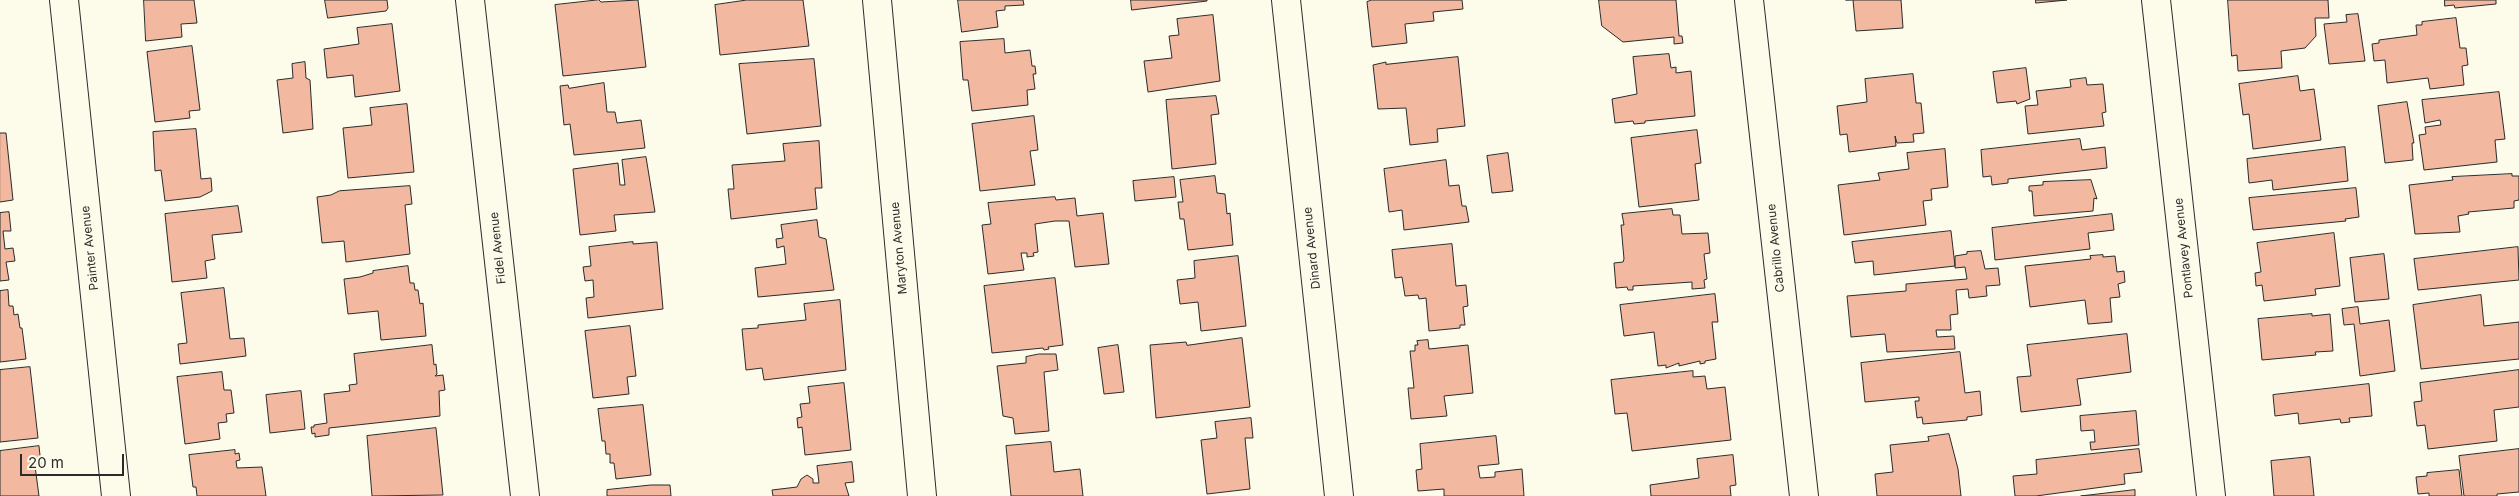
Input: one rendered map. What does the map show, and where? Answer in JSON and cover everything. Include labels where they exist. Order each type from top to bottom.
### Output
[{"type":"street","name":"Painter Avenue","points":[[64,0],[116,496]]},
{"type":"street","name":"Fidel Avenue","points":[[470,0],[525,496]]},
{"type":"street","name":"Maryton Avenue","points":[[877,0],[922,496]]},
{"type":"street","name":"Dinard Avenue","points":[[1286,0],[1339,496]]},
{"type":"street","name":"Cabrillo Avenue","points":[[1749,0],[1804,496]]},
{"type":"street","name":"Pontlavey Avenue","points":[[2156,0],[2211,496]]},
{"type":"building","points":[[144,0],[194,0],[197,23],[181,24],[182,37],[146,41]]},
{"type":"building","points":[[325,0],[387,0],[388,8],[386,11],[328,18]]},
{"type":"building","points":[[599,0],[601,2],[638,0],[646,67],[563,76],[555,5]]},
{"type":"building","points":[[747,0],[803,0],[809,46],[720,55],[715,5]]},
{"type":"building","points":[[958,0],[1023,0],[1024,5],[1005,6],[1005,10],[996,11],[998,27],[962,32]]},
{"type":"building","points":[[1131,0],[1207,0],[1207,1],[1132,10]]},
{"type":"building","points":[[1372,0],[1462,0],[1463,9],[1433,12],[1434,21],[1405,24],[1407,43],[1372,47],[1367,2]]},
{"type":"building","points":[[1599,0],[1676,0],[1679,36],[1682,36],[1683,43],[1674,44],[1674,37],[1623,42],[1602,26]]},
{"type":"building","points":[[1853,0],[1901,0],[1903,28],[1856,31]]},
{"type":"building","points":[[2036,0],[2067,0],[2036,3]]},
{"type":"building","points":[[2228,0],[2328,0],[2329,18],[2315,18],[2316,36],[2305,48],[2281,51],[2282,68],[2238,71],[2237,55],[2232,56]]},
{"type":"building","points":[[2445,0],[2496,0],[2496,4],[2455,8],[2454,5],[2445,6]]},
{"type":"building","points":[[2358,14],[2365,61],[2329,64],[2324,24],[2347,22],[2346,15]]},
{"type":"building","points":[[1213,15],[1220,81],[1148,92],[1144,61],[1172,58],[1169,36],[1179,35],[1177,19]]},
{"type":"building","points":[[2456,18],[2460,48],[2466,48],[2468,65],[2462,66],[2464,85],[2430,89],[2428,78],[2387,83],[2385,60],[2374,61],[2372,44],[2379,43],[2379,40],[2417,35],[2416,25],[2422,25],[2422,22]]},
{"type":"building","points":[[392,24],[400,91],[355,97],[353,75],[327,78],[324,49],[359,44],[357,28]]},
{"type":"building","points":[[1004,39],[1005,53],[1030,50],[1032,66],[1035,66],[1036,74],[1033,74],[1035,89],[1027,90],[1028,105],[972,111],[968,80],[963,80],[960,42]]},
{"type":"building","points":[[192,46],[200,110],[189,111],[190,118],[155,122],[147,52]]},
{"type":"building","points":[[1669,54],[1671,68],[1676,67],[1676,73],[1691,71],[1695,116],[1645,121],[1645,123],[1634,124],[1633,121],[1615,123],[1612,99],[1637,94],[1633,57]]},
{"type":"building","points":[[1458,57],[1465,126],[1437,129],[1438,142],[1410,145],[1406,108],[1378,109],[1373,65],[1386,62],[1386,64]]},
{"type":"building","points":[[814,59],[821,126],[747,134],[739,64]]},
{"type":"building","points":[[305,62],[306,78],[310,80],[313,129],[283,133],[277,80],[293,78],[292,64]]},
{"type":"building","points":[[2026,68],[2030,99],[2017,104],[2016,101],[1997,103],[1993,72]]},
{"type":"building","points":[[1913,74],[1916,103],[1921,103],[1924,133],[1913,134],[1914,142],[1897,143],[1895,136],[1896,146],[1849,152],[1847,134],[1840,135],[1837,106],[1867,102],[1865,79]]},
{"type":"building","points":[[2298,76],[2300,91],[2314,89],[2321,140],[2253,149],[2249,114],[2243,115],[2239,84]]},
{"type":"building","points":[[2086,78],[2087,85],[2103,84],[2106,112],[2102,113],[2104,126],[2028,134],[2025,106],[2038,105],[2036,91],[2071,87],[2070,80]]},
{"type":"building","points":[[604,83],[607,112],[615,112],[617,123],[641,120],[645,148],[574,155],[570,124],[564,125],[560,86],[568,85],[569,88]]},
{"type":"building","points":[[2499,92],[2505,139],[2495,140],[2497,162],[2424,170],[2419,135],[2426,134],[2425,127],[2441,125],[2440,120],[2425,123],[2422,100]]},
{"type":"building","points":[[1216,96],[1219,114],[1211,115],[1216,164],[1172,169],[1166,100]]},
{"type":"building","points":[[2407,102],[2414,143],[2412,143],[2413,160],[2385,163],[2378,106]]},
{"type":"building","points":[[407,104],[414,172],[348,178],[343,128],[372,125],[370,108]]},
{"type":"building","points":[[1034,116],[1038,150],[1030,151],[1035,185],[980,191],[972,124]]},
{"type":"building","points":[[196,129],[201,179],[211,178],[212,191],[200,197],[165,201],[161,170],[155,171],[153,132]]},
{"type":"building","points":[[1697,130],[1701,163],[1695,164],[1699,200],[1639,207],[1631,138]]},
{"type":"building","points":[[0,133],[6,133],[13,200],[0,202]]},
{"type":"building","points":[[2080,139],[2082,150],[2105,147],[2107,168],[2008,179],[2008,183],[1992,185],[1991,176],[1983,177],[1981,150]]},
{"type":"building","points":[[819,141],[822,188],[815,188],[817,209],[731,219],[728,189],[734,189],[732,165],[785,161],[783,144]]},
{"type":"building","points":[[2345,147],[2348,181],[2273,190],[2272,180],[2249,183],[2247,159]]},
{"type":"building","points":[[1945,149],[1948,187],[1931,189],[1932,200],[1923,201],[1926,225],[1844,235],[1838,185],[1880,180],[1878,173],[1909,169],[1907,153]]},
{"type":"building","points":[[1508,153],[1513,191],[1492,193],[1487,156]]},
{"type":"building","points":[[646,157],[655,212],[614,215],[616,231],[580,235],[573,169],[618,163],[620,185],[625,185],[622,160]]},
{"type":"building","points":[[1446,160],[1449,186],[1459,185],[1462,206],[1466,206],[1469,222],[1404,230],[1402,210],[1389,212],[1384,169]]},
{"type":"building","points":[[2512,174],[2512,176],[2519,176],[2519,200],[2514,201],[2514,208],[2468,212],[2469,214],[2458,216],[2460,232],[2415,234],[2409,185],[2453,180],[2452,177]]},
{"type":"building","points":[[1215,176],[1217,193],[1225,194],[1227,214],[1230,213],[1233,245],[1188,250],[1184,219],[1180,219],[1178,202],[1183,202],[1180,180]]},
{"type":"building","points":[[1174,177],[1176,197],[1135,201],[1133,181]]},
{"type":"building","points":[[2091,180],[2097,199],[2094,198],[2093,211],[2034,216],[2032,191],[2029,191],[2029,186],[2043,185],[2043,182]]},
{"type":"building","points":[[410,186],[412,204],[405,205],[410,254],[346,262],[344,241],[322,243],[317,197],[331,195],[339,191]]},
{"type":"building","points":[[2356,188],[2359,217],[2345,219],[2346,221],[2253,230],[2249,198]]},
{"type":"building","points":[[1055,197],[1056,200],[1075,198],[1077,216],[1103,213],[1109,264],[1075,267],[1069,221],[1055,221],[1035,224],[1038,252],[1033,253],[1034,256],[1027,257],[1027,253],[1021,253],[1024,270],[988,274],[982,225],[991,224],[988,203]]},
{"type":"building","points":[[238,206],[242,232],[212,235],[215,259],[205,261],[207,278],[172,282],[165,214]]},
{"type":"building","points":[[1672,209],[1673,215],[1680,215],[1682,234],[1708,233],[1710,253],[1704,254],[1707,279],[1704,280],[1705,288],[1692,289],[1692,282],[1633,286],[1633,290],[1628,290],[1627,287],[1616,288],[1614,263],[1623,262],[1624,259],[1621,225],[1624,225],[1622,214]]},
{"type":"building","points":[[9,212],[11,231],[3,231],[5,249],[13,248],[15,261],[6,262],[9,280],[0,281],[0,213]]},
{"type":"building","points":[[2112,214],[2114,230],[2088,233],[2090,249],[1995,260],[1992,228]]},
{"type":"building","points":[[817,220],[819,237],[826,239],[834,290],[758,297],[755,268],[786,264],[784,246],[777,248],[776,239],[783,238],[781,225]]},
{"type":"building","points":[[1951,231],[1955,266],[1874,275],[1873,261],[1855,263],[1852,242]]},
{"type":"building","points":[[2334,233],[2340,286],[2315,289],[2316,295],[2264,301],[2262,285],[2256,286],[2255,273],[2261,272],[2257,243]]},
{"type":"building","points":[[633,242],[633,244],[657,242],[663,309],[588,318],[586,298],[594,297],[593,280],[585,281],[583,267],[591,266],[589,247]]},
{"type":"building","points":[[1452,244],[1456,286],[1466,285],[1468,306],[1463,307],[1465,325],[1460,325],[1460,328],[1429,331],[1426,298],[1419,299],[1418,295],[1405,296],[1402,277],[1395,278],[1392,250]]},
{"type":"building","points":[[2518,247],[2519,280],[2418,290],[2414,259]]},
{"type":"building","points":[[1981,251],[1985,269],[1998,268],[2000,285],[1986,286],[1987,296],[1969,298],[1968,289],[1956,290],[1958,314],[1950,315],[1951,330],[1936,330],[1937,337],[1954,336],[1955,349],[1887,352],[1885,334],[1851,337],[1847,296],[1906,291],[1906,284],[1967,279],[1965,267],[1955,268],[1955,256],[1967,254],[1967,252]]},
{"type":"building","points":[[2384,254],[2389,299],[2355,302],[2350,258]]},
{"type":"building","points":[[2103,255],[2103,257],[2115,256],[2117,272],[2124,271],[2125,282],[2118,284],[2120,297],[2110,298],[2112,322],[2088,324],[2085,300],[2030,307],[2025,266],[2091,259],[2090,256]]},
{"type":"building","points":[[1238,256],[1246,326],[1201,331],[1198,302],[1180,304],[1177,280],[1195,278],[1194,261]]},
{"type":"building","points":[[408,266],[410,283],[414,283],[415,290],[418,290],[420,304],[423,303],[426,336],[381,340],[378,311],[348,314],[344,279],[360,277],[373,273],[373,271]]},
{"type":"building","points":[[1055,278],[1063,345],[1048,347],[1049,349],[1044,350],[1043,348],[992,353],[984,286]]},
{"type":"building","points":[[224,288],[230,339],[244,338],[246,356],[180,364],[178,344],[187,343],[181,293]]},
{"type":"building","points":[[8,290],[9,306],[13,306],[14,315],[18,314],[20,328],[22,328],[26,359],[0,362],[0,291]]},
{"type":"building","points":[[1715,294],[1718,322],[1712,322],[1716,359],[1700,364],[1700,361],[1679,366],[1679,363],[1666,368],[1666,365],[1658,366],[1654,332],[1624,336],[1620,305]]},
{"type":"building","points":[[2481,295],[2484,326],[2519,322],[2519,359],[2421,369],[2413,305]]},
{"type":"building","points":[[840,300],[846,370],[764,380],[762,368],[746,370],[742,329],[758,328],[758,325],[806,320],[804,304]]},
{"type":"building","points":[[2358,307],[2360,324],[2389,320],[2395,371],[2360,376],[2354,324],[2344,325],[2342,309]]},
{"type":"building","points":[[2312,314],[2312,316],[2330,314],[2333,351],[2315,352],[2316,355],[2262,360],[2258,319]]},
{"type":"building","points":[[630,326],[636,376],[627,377],[629,394],[593,398],[585,331]]},
{"type":"building","points":[[2127,334],[2131,372],[2077,379],[2081,405],[2021,412],[2017,377],[2031,376],[2027,345]]},
{"type":"building","points":[[1242,338],[1250,407],[1156,418],[1150,345],[1186,342],[1187,345]]},
{"type":"building","points":[[1428,340],[1429,349],[1468,345],[1473,393],[1444,396],[1447,416],[1411,419],[1408,388],[1414,388],[1410,351],[1415,351],[1415,345],[1418,345],[1417,341]]},
{"type":"building","points":[[432,345],[437,374],[435,376],[443,375],[445,390],[439,391],[440,416],[329,428],[329,435],[315,437],[315,433],[312,434],[311,427],[327,423],[324,394],[350,391],[349,385],[357,384],[354,354]]},
{"type":"building","points":[[1118,345],[1124,392],[1104,394],[1098,348]]},
{"type":"building","points":[[1960,352],[1965,393],[1980,391],[1982,415],[1967,417],[1967,420],[1923,424],[1922,417],[1917,418],[1915,401],[1919,401],[1919,397],[1865,402],[1861,363]]},
{"type":"building","points":[[1039,354],[1056,354],[1058,370],[1044,372],[1049,431],[1015,434],[1013,418],[1003,416],[997,366],[1026,363],[1026,357]]},
{"type":"building","points":[[30,367],[38,438],[0,442],[0,370]]},
{"type":"building","points":[[2519,370],[2519,407],[2494,410],[2497,441],[2428,449],[2425,425],[2417,426],[2414,402],[2422,401],[2420,383]]},
{"type":"building","points":[[1693,371],[1693,377],[1705,376],[1707,389],[1725,387],[1731,440],[1632,451],[1627,413],[1615,414],[1611,380]]},
{"type":"building","points":[[222,372],[224,390],[231,390],[234,413],[226,414],[227,422],[218,423],[220,439],[185,444],[177,377]]},
{"type":"building","points":[[844,383],[851,450],[805,455],[802,427],[798,428],[797,418],[802,417],[800,404],[810,403],[808,387]]},
{"type":"building","points":[[2369,384],[2372,416],[2349,418],[2350,422],[2341,423],[2340,419],[2299,424],[2298,413],[2275,416],[2273,395]]},
{"type":"building","points":[[301,391],[305,429],[270,433],[266,395]]},
{"type":"building","points":[[643,405],[651,475],[616,479],[614,463],[610,463],[610,454],[606,454],[605,441],[602,441],[598,409]]},
{"type":"building","points":[[2136,411],[2139,445],[2091,450],[2090,442],[2095,442],[2094,430],[2081,431],[2080,416]]},
{"type":"building","points":[[1251,418],[1253,438],[1245,438],[1250,489],[1207,494],[1201,440],[1217,438],[1215,422]]},
{"type":"building","points":[[436,428],[443,495],[372,496],[367,436]]},
{"type":"building","points":[[1949,434],[1958,469],[1961,496],[1877,496],[1875,474],[1893,472],[1890,445],[1929,441],[1928,437]]},
{"type":"building","points":[[1496,436],[1499,464],[1478,466],[1480,478],[1495,477],[1495,472],[1522,469],[1524,496],[1444,496],[1444,489],[1418,491],[1416,470],[1422,469],[1420,444]]},
{"type":"building","points":[[1051,442],[1054,472],[1080,469],[1083,496],[1011,496],[1006,446]]},
{"type":"building","points":[[39,446],[41,465],[35,466],[39,496],[0,496],[0,451]]},
{"type":"building","points":[[2139,449],[2142,472],[2124,474],[2125,484],[2036,496],[2015,496],[2013,476],[2037,474],[2036,460]]},
{"type":"building","points":[[2519,449],[2519,492],[2497,494],[2497,496],[2464,496],[2459,456]]},
{"type":"building","points":[[235,450],[235,454],[239,453],[240,460],[236,461],[237,468],[262,467],[266,496],[197,496],[196,487],[193,487],[189,455]]},
{"type":"building","points":[[1733,455],[1736,485],[1730,486],[1731,496],[1651,496],[1650,485],[1699,478],[1697,459]]},
{"type":"building","points":[[2310,457],[2314,496],[2274,496],[2271,461]]},
{"type":"building","points":[[852,462],[854,482],[845,483],[849,496],[773,496],[772,490],[797,487],[801,479],[807,475],[813,479],[813,483],[819,483],[817,466]]},
{"type":"building","points":[[2459,470],[2462,496],[2418,494],[2416,477],[2427,476],[2427,473]]},
{"type":"building","points":[[651,485],[670,485],[671,496],[607,496],[607,490]]},
{"type":"building","points":[[2135,490],[2135,496],[2081,496]]}]
